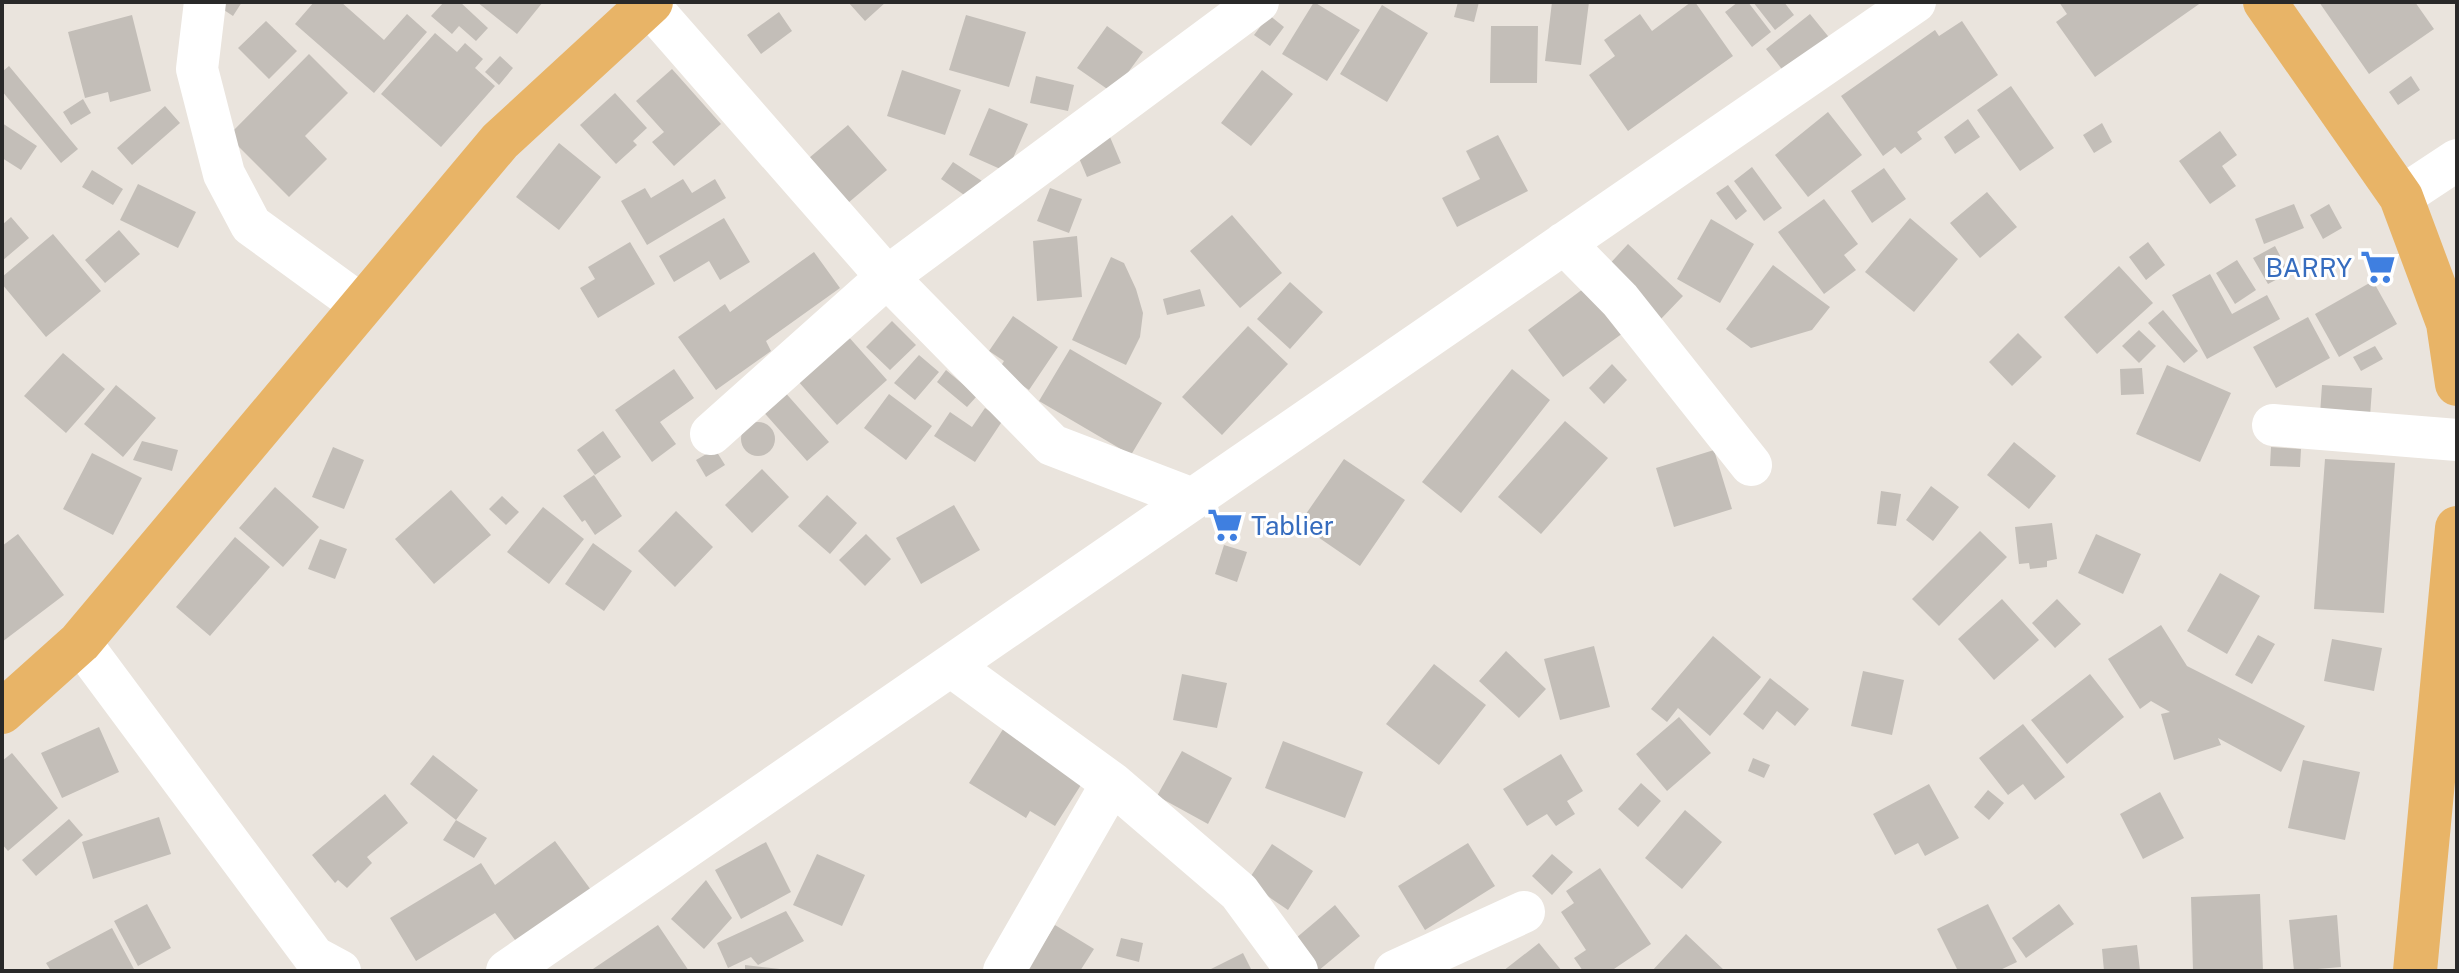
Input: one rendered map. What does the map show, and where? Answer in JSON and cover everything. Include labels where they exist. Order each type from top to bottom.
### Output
[{"type":"highway","points":[[2265,2],[2401,197],[2448,323],[2457,384]]},
{"type":"highway","points":[[2,712],[80,642],[500,141],[650,3]]},
{"type":"highway","points":[[2415,971],[2457,528]]},
{"type":"street","points":[[205,2],[197,69],[224,174],[251,225],[361,305]]},
{"type":"street","points":[[711,434],[887,277],[1258,2]]},
{"type":"street","points":[[507,971],[1915,2]]},
{"type":"street","points":[[650,3],[887,277],[1052,445],[1193,499]]},
{"type":"street","points":[[2401,197],[2457,160]]},
{"type":"street","points":[[1564,243],[1620,300],[1751,465]]},
{"type":"street","points":[[2273,425],[2457,440]]},
{"type":"street","points":[[80,642],[314,957],[340,971]]},
{"type":"street","points":[[951,666],[1112,783],[1239,892],[1297,971]]},
{"type":"street","points":[[1004,971],[1112,783]]},
{"type":"street","points":[[1395,971],[1524,912]]},
{"type":"building","points":[[212,2],[242,2],[233,16]]},
{"type":"building","points":[[314,2],[341,2],[384,40],[407,14],[427,32],[374,93],[295,24]]},
{"type":"building","points":[[444,2],[460,2],[488,28],[476,41],[459,26],[452,34],[431,16]]},
{"type":"building","points":[[477,2],[543,2],[517,34]]},
{"type":"building","points":[[848,2],[886,2],[865,21]]},
{"type":"building","points":[[1314,2],[1360,30],[1327,81],[1282,54]]},
{"type":"building","points":[[1458,2],[1479,2],[1474,22],[1454,17]]},
{"type":"building","points":[[1552,2],[1589,2],[1581,65],[1545,61]]},
{"type":"building","points":[[1695,2],[1733,56],[1628,131],[1589,75],[1615,56],[1604,40],[1640,14],[1652,31]]},
{"type":"building","points":[[1738,2],[1748,2],[1771,32],[1752,47],[1725,12]]},
{"type":"building","points":[[1753,2],[1784,2],[1794,15],[1775,30]]},
{"type":"building","points":[[2059,2],[2202,2],[2095,77],[2056,22],[2067,14]]},
{"type":"building","points":[[2319,2],[2415,2],[2434,29],[2369,74]]},
{"type":"building","points":[[1382,5],[1428,33],[1387,102],[1340,74]]},
{"type":"building","points":[[779,12],[792,31],[761,54],[747,35]]},
{"type":"building","points":[[1810,14],[1832,41],[1788,77],[1766,49]]},
{"type":"building","points":[[132,15],[151,91],[110,102],[108,92],[85,98],[68,32]]},
{"type":"building","points":[[966,15],[1026,32],[1009,87],[949,70]]},
{"type":"building","points":[[1269,15],[1284,27],[1270,46],[1254,35]]},
{"type":"building","points":[[266,21],[297,51],[269,79],[238,48]]},
{"type":"building","points":[[1962,21],[1998,75],[1917,132],[1922,139],[1901,154],[1895,147],[1883,156],[1841,96],[1935,30],[1939,36]]},
{"type":"building","points":[[1107,26],[1143,52],[1113,93],[1077,68]]},
{"type":"building","points":[[1491,26],[1538,26],[1537,83],[1490,83]]},
{"type":"building","points":[[435,33],[457,52],[465,43],[483,59],[475,68],[495,86],[441,147],[381,94]]},
{"type":"building","points":[[309,54],[348,93],[305,136],[327,159],[289,197],[228,136]]},
{"type":"building","points":[[500,56],[513,68],[499,85],[485,72]]},
{"type":"building","points":[[9,66],[78,149],[61,163],[2,91],[2,72]]},
{"type":"building","points":[[672,69],[721,124],[674,166],[652,142],[664,132],[636,101]]},
{"type":"building","points":[[902,70],[961,90],[945,135],[887,116]]},
{"type":"building","points":[[1262,70],[1293,94],[1251,146],[1221,123]]},
{"type":"building","points":[[1036,76],[1074,85],[1068,111],[1030,103]]},
{"type":"building","points":[[2411,76],[2420,90],[2398,105],[2389,92]]},
{"type":"building","points":[[2011,86],[2054,148],[2020,171],[1977,110]]},
{"type":"building","points":[[615,93],[647,128],[633,141],[637,145],[616,164],[580,125]]},
{"type":"building","points":[[83,99],[91,113],[71,125],[63,112]]},
{"type":"building","points":[[165,106],[180,123],[132,165],[117,148]]},
{"type":"building","points":[[989,108],[1028,124],[1007,172],[969,155]]},
{"type":"building","points":[[1828,112],[1862,155],[1808,197],[1775,155]]},
{"type":"building","points":[[1968,119],[1980,137],[1955,154],[1944,137]]},
{"type":"building","points":[[2,123],[37,146],[21,170],[2,158]]},
{"type":"building","points":[[2102,123],[2112,142],[2094,153],[2083,135]]},
{"type":"building","points":[[848,125],[887,170],[848,203],[809,158]]},
{"type":"building","points":[[2220,131],[2237,155],[2222,166],[2236,186],[2210,204],[2179,161]]},
{"type":"building","points":[[1498,135],[1528,191],[1457,227],[1442,198],[1480,179],[1466,151]]},
{"type":"building","points":[[1110,137],[1121,163],[1087,177],[1076,151]]},
{"type":"building","points":[[559,143],[601,177],[559,230],[516,197]]},
{"type":"building","points":[[953,162],[982,181],[970,199],[941,179]]},
{"type":"building","points":[[1752,167],[1782,208],[1764,221],[1734,181]]},
{"type":"building","points":[[1884,168],[1906,199],[1872,223],[1851,191]]},
{"type":"building","points":[[92,170],[123,189],[113,205],[82,187]]},
{"type":"building","points":[[683,179],[692,193],[715,179],[726,198],[647,245],[621,201],[645,188],[651,198]]},
{"type":"building","points":[[138,184],[196,212],[178,248],[120,220]]},
{"type":"building","points":[[1728,185],[1747,211],[1736,220],[1716,193]]},
{"type":"building","points":[[1050,188],[1082,199],[1069,233],[1037,221]]},
{"type":"building","points":[[1987,192],[2017,227],[1980,258],[1950,223]]},
{"type":"building","points":[[1824,199],[1858,244],[1844,255],[1856,270],[1824,294],[1778,232]]},
{"type":"building","points":[[2294,204],[2304,228],[2264,244],[2255,219]]},
{"type":"building","points":[[2329,204],[2342,228],[2323,239],[2310,215]]},
{"type":"building","points":[[1232,215],[1282,273],[1240,308],[1190,251]]},
{"type":"building","points":[[11,217],[29,238],[2,261],[2,225]]},
{"type":"building","points":[[724,218],[750,262],[720,280],[709,261],[674,282],[659,256]]},
{"type":"building","points":[[1910,218],[1958,259],[1914,312],[1865,272]]},
{"type":"building","points":[[1711,219],[1754,244],[1720,303],[1677,279]]},
{"type":"building","points":[[119,230],[140,254],[105,283],[85,260]]},
{"type":"building","points":[[53,234],[101,291],[46,337],[2,284],[2,277]]},
{"type":"building","points":[[1077,236],[1082,297],[1037,301],[1033,241]]},
{"type":"building","points":[[630,242],[655,284],[598,318],[580,288],[595,279],[588,267]]},
{"type":"building","points":[[2148,242],[2165,265],[2146,280],[2129,257]]},
{"type":"building","points":[[1628,244],[1683,296],[1659,321],[1605,269]]},
{"type":"building","points":[[2275,246],[2289,273],[2268,284],[2253,258]]},
{"type":"building","points":[[814,252],[840,288],[766,341],[771,351],[716,390],[678,337],[725,304],[730,312]]},
{"type":"building","points":[[1111,257],[1124,263],[1143,313],[1140,337],[1126,365],[1072,340]]},
{"type":"building","points":[[2237,260],[2256,290],[2235,304],[2216,273]]},
{"type":"building","points":[[1773,265],[1830,307],[1812,330],[1751,348],[1726,329]]},
{"type":"building","points":[[2119,266],[2153,303],[2097,354],[2064,317]]},
{"type":"building","points":[[2210,274],[2232,314],[2267,295],[2280,319],[2207,359],[2172,295]]},
{"type":"building","points":[[2373,281],[2397,324],[2339,357],[2315,314]]},
{"type":"building","points":[[1290,282],[1323,312],[1290,349],[1257,319]]},
{"type":"building","points":[[1587,286],[1623,333],[1563,377],[1528,330]]},
{"type":"building","points":[[1200,289],[1205,306],[1167,315],[1163,299]]},
{"type":"building","points":[[2163,310],[2198,351],[2184,363],[2148,323]]},
{"type":"building","points":[[1013,316],[1058,347],[1029,390],[999,369],[1004,361],[989,351]]},
{"type":"building","points":[[2308,317],[2330,358],[2276,388],[2253,347]]},
{"type":"building","points":[[892,321],[916,345],[890,370],[866,347]]},
{"type":"building","points":[[1248,326],[1288,364],[1222,435],[1182,397]]},
{"type":"building","points":[[2139,330],[2156,346],[2139,363],[2122,346]]},
{"type":"building","points":[[2018,333],[2042,357],[2012,386],[1989,362]]},
{"type":"building","points":[[847,335],[887,380],[837,425],[797,380]]},
{"type":"building","points":[[2375,346],[2383,359],[2361,371],[2353,357]]},
{"type":"building","points":[[1070,349],[1162,403],[1131,455],[1039,401]]},
{"type":"building","points":[[63,353],[105,389],[66,433],[24,396]]},
{"type":"building","points":[[919,355],[939,372],[915,400],[894,383]]},
{"type":"building","points":[[1612,364],[1627,380],[1604,404],[1589,388]]},
{"type":"building","points":[[2167,365],[2231,393],[2200,462],[2136,434]]},
{"type":"building","points":[[2142,368],[2144,394],[2121,395],[2120,369]]},
{"type":"building","points":[[674,369],[694,398],[660,422],[676,444],[652,462],[615,410]]},
{"type":"building","points":[[1512,369],[1550,400],[1461,513],[1422,482]]},
{"type":"building","points":[[946,370],[977,396],[967,407],[937,382]]},
{"type":"building","points":[[116,385],[156,418],[123,457],[84,424]]},
{"type":"building","points":[[2322,385],[2372,388],[2370,417],[2320,414]]},
{"type":"building","points":[[783,390],[829,442],[807,461],[761,409]]},
{"type":"building","points":[[889,394],[932,426],[906,460],[864,428]]},
{"type":"building","points":[[985,408],[1003,420],[975,462],[934,436],[950,412],[972,427]]},
{"type":"building","points":[[1565,421],[1608,458],[1541,534],[1498,497]]},
{"type":"building","points":[[758,422],[770,427],[775,439],[770,451],[758,456],[746,451],[741,439],[746,427]]},
{"type":"building","points":[[603,431],[621,457],[595,475],[577,450]]},
{"type":"building","points":[[142,441],[178,450],[172,471],[133,460]]},
{"type":"building","points":[[2014,442],[2056,476],[2029,509],[1987,475]]},
{"type":"building","points":[[333,447],[364,460],[344,509],[312,497]]},
{"type":"building","points":[[2271,447],[2301,449],[2300,467],[2270,466]]},
{"type":"building","points":[[715,449],[725,465],[706,477],[696,460]]},
{"type":"building","points":[[1714,450],[1732,509],[1674,527],[1656,468]]},
{"type":"building","points":[[92,453],[142,478],[113,535],[63,509]]},
{"type":"building","points":[[1344,459],[1405,500],[1360,566],[1299,524]]},
{"type":"building","points":[[2325,459],[2395,463],[2384,613],[2314,609]]},
{"type":"building","points":[[762,469],[789,497],[752,533],[725,505]]},
{"type":"building","points":[[594,475],[622,516],[595,535],[563,496]]},
{"type":"building","points":[[1931,486],[1959,507],[1933,541],[1906,520]]},
{"type":"building","points":[[275,487],[319,527],[283,567],[239,528]]},
{"type":"building","points":[[451,490],[491,535],[434,584],[395,539]]},
{"type":"building","points":[[1881,491],[1901,494],[1896,526],[1877,524]]},
{"type":"building","points":[[827,495],[857,523],[830,554],[798,526]]},
{"type":"building","points":[[502,496],[519,512],[506,525],[489,509]]},
{"type":"building","points":[[954,505],[980,550],[921,584],[896,538]]},
{"type":"building","points":[[543,507],[584,539],[549,584],[507,552]]},
{"type":"building","points":[[676,511],[713,547],[675,587],[638,551]]},
{"type":"building","points":[[1224,512],[1239,528],[1227,538],[1213,521]]},
{"type":"building","points":[[2052,523],[2057,559],[2047,561],[2047,567],[2030,569],[2029,563],[2019,564],[2015,527]]},
{"type":"building","points":[[1980,531],[2007,557],[1939,626],[1912,599]]},
{"type":"building","points":[[18,534],[64,595],[2,642],[2,546]]},
{"type":"building","points":[[866,534],[891,559],[865,586],[839,560]]},
{"type":"building","points":[[2096,534],[2141,554],[2123,594],[2078,573]]},
{"type":"building","points":[[235,537],[270,567],[210,636],[176,607]]},
{"type":"building","points":[[320,539],[347,549],[335,579],[308,569]]},
{"type":"building","points":[[593,543],[632,571],[604,611],[565,584]]},
{"type":"building","points":[[1224,545],[1247,552],[1237,582],[1215,574]]},
{"type":"building","points":[[2220,573],[2260,596],[2227,654],[2187,631]]},
{"type":"building","points":[[2002,599],[2039,640],[1994,680],[1958,639]]},
{"type":"building","points":[[2057,599],[2081,624],[2055,648],[2032,623]]},
{"type":"building","points":[[2161,625],[2187,666],[2305,726],[2281,772],[2218,738],[2221,745],[2174,760],[2161,714],[2170,712],[2151,701],[2140,709],[2108,659]]},
{"type":"building","points":[[2258,635],[2275,644],[2252,684],[2235,675]]},
{"type":"building","points":[[1713,636],[1761,677],[1710,736],[1678,708],[1667,722],[1651,709]]},
{"type":"building","points":[[2332,639],[2382,648],[2374,691],[2324,681]]},
{"type":"building","points":[[1594,646],[1610,707],[1560,720],[1544,659]]},
{"type":"building","points":[[1506,651],[1546,689],[1519,718],[1479,681]]},
{"type":"building","points":[[1434,664],[1486,705],[1439,765],[1386,724]]},
{"type":"building","points":[[1863,671],[1904,680],[1892,735],[1851,726]]},
{"type":"building","points":[[1182,674],[1227,683],[1217,728],[1173,720]]},
{"type":"building","points":[[2090,674],[2124,717],[2067,764],[2031,720]]},
{"type":"building","points":[[1770,678],[1809,709],[1795,726],[1777,711],[1763,730],[1743,714]]},
{"type":"building","points":[[1679,717],[1711,753],[1667,791],[1636,754]]},
{"type":"building","points":[[2023,724],[2065,777],[2035,800],[2023,784],[2008,795],[1979,758]]},
{"type":"building","points":[[1005,726],[1086,777],[1055,826],[1030,811],[1026,818],[969,783]]},
{"type":"building","points":[[99,727],[119,772],[62,798],[41,753]]},
{"type":"building","points":[[1283,741],[1363,772],[1345,818],[1265,788]]},
{"type":"building","points":[[1182,751],[1232,778],[1208,824],[1157,796]]},
{"type":"building","points":[[12,753],[58,808],[8,851],[2,844],[2,761]]},
{"type":"building","points":[[1561,754],[1583,791],[1567,801],[1575,814],[1556,826],[1547,814],[1527,826],[1503,789]]},
{"type":"building","points":[[433,755],[478,790],[456,820],[410,784]]},
{"type":"building","points":[[1753,758],[1770,765],[1764,778],[1748,771]]},
{"type":"building","points":[[2303,760],[2360,772],[2345,840],[2288,828]]},
{"type":"building","points":[[1641,783],[1661,801],[1638,827],[1618,809]]},
{"type":"building","points":[[1929,784],[1959,838],[1925,856],[1918,843],[1895,855],[1873,814]]},
{"type":"building","points":[[1988,790],[2004,803],[1989,820],[1974,807]]},
{"type":"building","points":[[2160,792],[2184,838],[2143,859],[2120,814]]},
{"type":"building","points":[[385,794],[408,823],[367,857],[372,863],[347,888],[338,880],[335,883],[312,855]]},
{"type":"building","points":[[1685,810],[1722,842],[1682,889],[1645,858]]},
{"type":"building","points":[[159,817],[171,854],[93,879],[82,842]]},
{"type":"building","points":[[69,819],[83,835],[36,876],[22,860]]},
{"type":"building","points":[[456,820],[487,838],[474,858],[443,840]]},
{"type":"building","points":[[555,841],[591,890],[518,944],[495,913],[416,961],[390,918],[481,863],[495,885]]},
{"type":"building","points":[[766,842],[791,892],[741,919],[715,870]]},
{"type":"building","points":[[1468,843],[1495,886],[1425,930],[1398,886]]},
{"type":"building","points":[[1272,844],[1313,871],[1288,910],[1247,882]]},
{"type":"building","points":[[817,854],[865,875],[842,926],[793,905]]},
{"type":"building","points":[[1552,854],[1573,872],[1552,895],[1532,876]]},
{"type":"building","points":[[1600,868],[1651,944],[1611,971],[1583,971],[1574,958],[1586,950],[1561,912],[1574,903],[1566,891]]},
{"type":"building","points":[[706,880],[732,918],[704,949],[671,919]]},
{"type":"building","points":[[2260,894],[2263,971],[2193,971],[2191,897]]},
{"type":"building","points":[[147,904],[171,948],[138,966],[114,921]]},
{"type":"building","points":[[1988,904],[2017,962],[1998,971],[1958,971],[1937,929]]},
{"type":"building","points":[[2059,904],[2074,924],[2026,958],[2012,938]]},
{"type":"building","points":[[1335,905],[1360,936],[1318,971],[1312,971],[1289,944]]},
{"type":"building","points":[[786,911],[804,941],[758,965],[751,957],[728,968],[717,943]]},
{"type":"building","points":[[2337,915],[2341,967],[2294,971],[2289,920]]},
{"type":"building","points":[[658,925],[689,971],[590,971]]},
{"type":"building","points":[[1055,925],[1094,949],[1080,971],[1026,971]]},
{"type":"building","points":[[112,928],[134,969],[51,971],[46,963]]},
{"type":"building","points":[[1686,934],[1725,971],[1652,971]]},
{"type":"building","points":[[1121,938],[1143,943],[1139,962],[1116,956]]},
{"type":"building","points":[[1539,943],[1562,971],[1503,971]]},
{"type":"building","points":[[2137,945],[2140,971],[2104,971],[2102,949]]},
{"type":"building","points":[[1243,953],[1252,971],[1207,971]]},
{"type":"building","points":[[745,965],[780,969],[780,971],[745,971]]},
{"type":"place","name":"BARRY","points":[[2378,267]]},
{"type":"place","name":"Tablier","points":[[1225,525]]}]
